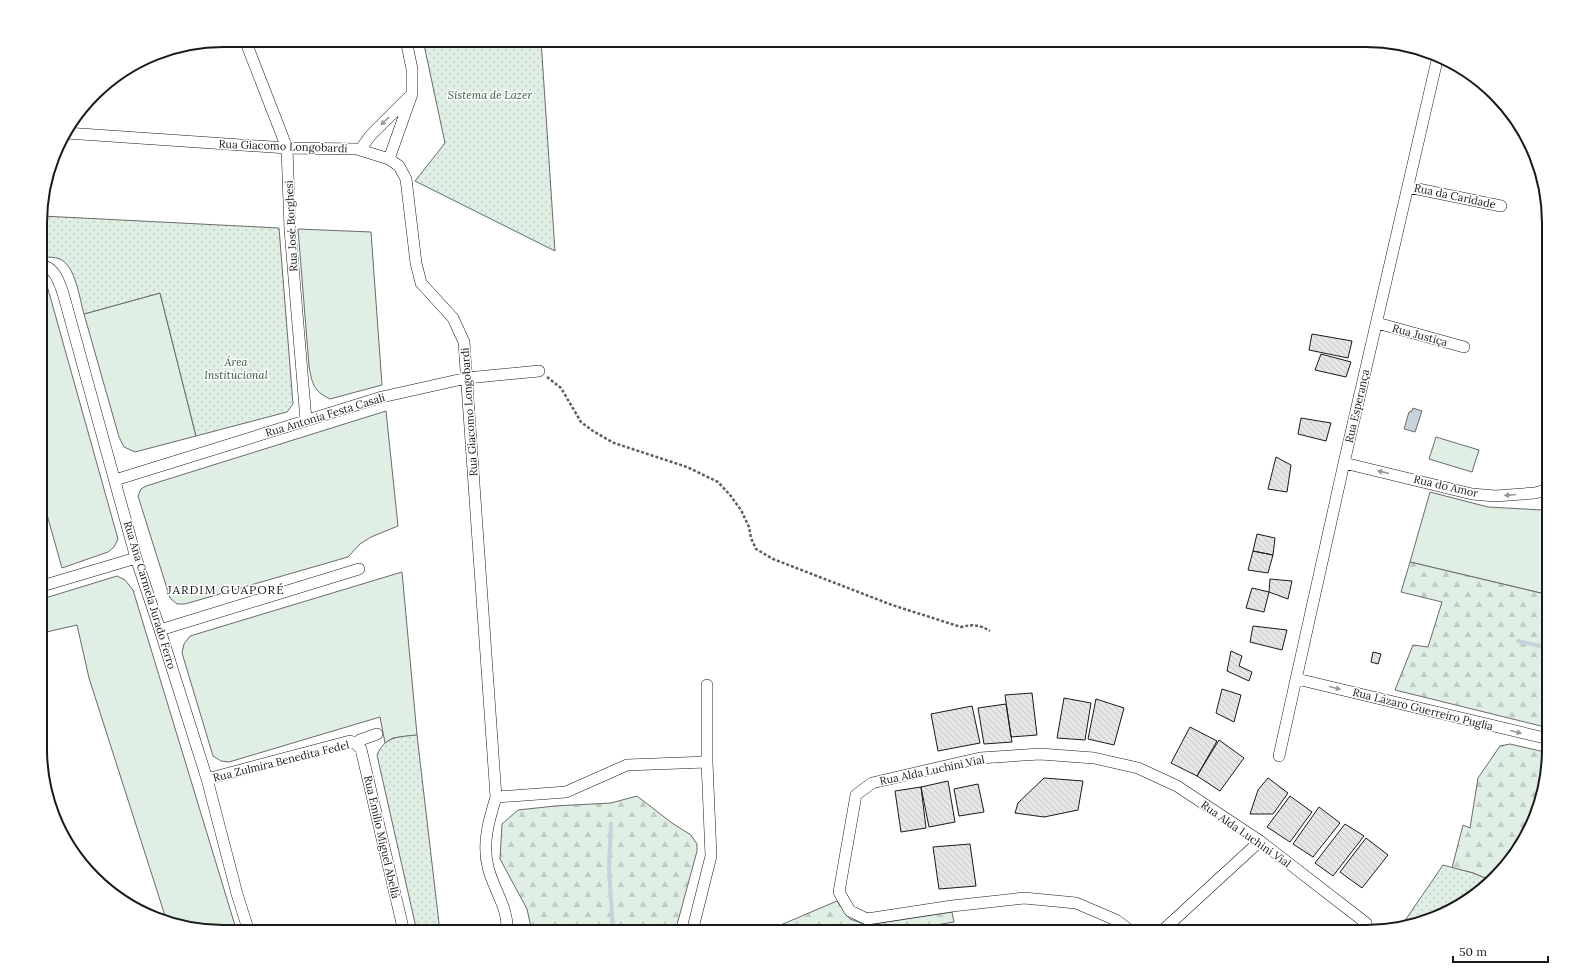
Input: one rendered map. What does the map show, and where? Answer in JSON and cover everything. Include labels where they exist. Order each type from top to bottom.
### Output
[{"type":"street","name":"Rua José Borghesi","points":[[248,47],[287,148],[290,230],[306,420]]},
{"type":"street","points":[[389,159],[412,94],[412,69],[407,47]]},
{"type":"street","name":"Rua Esperança","points":[[1279,756],[1344,463],[1437,61]]},
{"type":"street","points":[[360,150],[370,136],[412,94]]},
{"type":"street","name":"Rua Giacomo Longobardi","points":[[72,133],[287,148],[360,150],[389,159],[399,166],[406,179],[416,263],[421,283],[453,318],[464,342],[496,797],[487,831],[485,849],[488,867],[502,902],[508,925]]},
{"type":"street","name":"Rua da Caridade","points":[[1408,187],[1501,206]]},
{"type":"street","name":"Rua Ana Carmela Jurado Ferro","points":[[47,267],[56,275],[63,293],[116,480],[136,558],[207,779],[237,894],[247,925]]},
{"type":"street","name":"Rua Justiça","points":[[1377,323],[1464,347]]},
{"type":"street","name":"Rua Antonia Festa Casali","points":[[116,480],[382,397],[467,378],[539,371]]},
{"type":"street","name":"Rua do Amor","points":[[1344,463],[1472,494],[1495,496],[1535,493],[1542,491]]},
{"type":"street","points":[[47,585],[136,558]]},
{"type":"street","points":[[160,630],[359,569]]},
{"type":"street","name":"Rua Lázaro Guerreiro Puglia","points":[[1297,679],[1542,737]]},
{"type":"street","points":[[694,925],[711,856],[707,762],[707,685]]},
{"type":"street","name":"Rua Zulmira Benedita Fedel","points":[[207,779],[350,741],[356,744],[360,740],[377,734]]},
{"type":"street","name":"Rua Emílio Miguel Abellá","points":[[356,744],[361,749],[402,925]]},
{"type":"street","name":"Rua Alda Luchini Vial","points":[[1123,925],[1116,920],[1076,903],[1024,898],[867,918],[850,911],[839,892],[856,795],[872,783],[980,758],[1040,754],[1094,758],[1138,768],[1177,786],[1260,841],[1366,923],[1366,925]]},
{"type":"street","points":[[496,797],[566,792],[627,765],[707,762]]},
{"type":"street","points":[[1169,925],[1260,841]]},
{"type":"path","points":[[539,371],[561,388],[581,422],[593,431],[614,443],[687,467],[718,482],[741,510],[749,527],[751,538],[756,549],[773,559],[892,605],[961,627],[972,624],[982,626],[990,631]]},
{"type":"green space","name":"Sistema de Lazer","points":[[424,47],[541,47],[555,251],[415,181],[445,143]]},
{"type":"green space","name":"Área Institucional","points":[[47,216],[279,228],[293,404],[287,412],[196,436],[160,293],[84,314],[76,283],[70,269],[60,259],[47,257]]},
{"type":"green space","points":[[298,229],[371,232],[382,385],[330,399],[320,393],[314,386],[309,366]]},
{"type":"green space","points":[[47,288],[118,539],[114,547],[108,552],[62,568],[47,515]]},
{"type":"green space","points":[[160,293],[196,436],[135,452],[124,447],[119,437],[84,314]]},
{"type":"green space","points":[[386,411],[398,526],[371,537],[360,544],[348,557],[185,604],[177,604],[170,598],[138,496],[141,489],[146,486]]},
{"type":"green space","points":[[1436,437],[1479,450],[1472,472],[1429,459]]},
{"type":"green space","points":[[1430,492],[1488,507],[1542,510],[1542,593],[1410,562]]},
{"type":"green space","points":[[1410,562],[1542,593],[1542,726],[1395,690],[1413,645],[1428,647],[1442,602],[1401,592]]},
{"type":"green space","points":[[402,572],[417,735],[393,738],[385,743],[380,717],[229,762],[221,761],[213,756],[182,653],[184,644],[190,636]]},
{"type":"green space","points":[[117,576],[125,580],[133,590],[235,925],[211,925],[188,922],[165,916],[89,678],[77,625],[47,632],[47,597]]},
{"type":"green space","points":[[417,735],[439,925],[415,925],[377,755],[384,744],[398,737]]},
{"type":"green space","points":[[1510,744],[1542,751],[1542,761],[1539,784],[1529,817],[1506,856],[1486,878],[1473,873],[1452,868],[1463,825],[1470,828],[1478,778],[1500,746]]},
{"type":"green space","points":[[637,796],[672,823],[691,835],[697,844],[697,851],[677,925],[530,925],[527,909],[500,859],[502,824],[518,810],[555,806],[611,803]]},
{"type":"green space","points":[[1443,865],[1473,873],[1486,878],[1473,889],[1444,907],[1423,916],[1405,921]]},
{"type":"green space","points":[[837,901],[850,919],[867,925],[780,925]]},
{"type":"green space","points":[[952,912],[954,922],[936,925],[867,925]]},
{"type":"shaded area","points":[[1413,408],[1422,411],[1415,432],[1404,429],[1409,412],[1412,411]]},
{"type":"building","points":[[1312,334],[1352,341],[1348,358],[1309,350]]},
{"type":"building","points":[[1321,354],[1351,362],[1346,377],[1315,370]]},
{"type":"building","points":[[1301,418],[1331,423],[1326,441],[1298,434]]},
{"type":"building","points":[[1276,457],[1291,465],[1287,492],[1268,489]]},
{"type":"building","points":[[1257,534],[1275,538],[1273,555],[1253,551]]},
{"type":"building","points":[[1253,551],[1273,555],[1268,573],[1248,570]]},
{"type":"building","points":[[1270,579],[1292,581],[1288,599],[1269,592]]},
{"type":"building","points":[[1252,588],[1269,592],[1264,612],[1246,608]]},
{"type":"building","points":[[1253,626],[1287,630],[1282,650],[1250,642]]},
{"type":"building","points":[[1231,651],[1242,656],[1239,666],[1252,672],[1249,681],[1227,671]]},
{"type":"building","points":[[1373,652],[1381,654],[1378,664],[1371,662]]},
{"type":"building","points":[[1222,689],[1241,695],[1234,722],[1216,713]]},
{"type":"building","points":[[1032,693],[1037,735],[1011,737],[1005,695]]},
{"type":"building","points":[[1064,698],[1091,703],[1085,740],[1057,738]]},
{"type":"building","points":[[1096,699],[1124,708],[1114,745],[1088,739]]},
{"type":"building","points":[[1006,704],[1012,742],[984,744],[978,708]]},
{"type":"building","points":[[972,706],[980,743],[938,751],[931,714]]},
{"type":"building","points":[[1190,727],[1217,741],[1197,776],[1171,763]]},
{"type":"building","points":[[1219,740],[1244,758],[1220,791],[1197,776]]},
{"type":"building","points":[[1044,778],[1083,781],[1078,810],[1044,817],[1015,813],[1018,803]]},
{"type":"building","points":[[1268,778],[1288,793],[1273,814],[1250,814],[1258,790]]},
{"type":"building","points":[[948,781],[955,822],[929,827],[921,787]]},
{"type":"building","points":[[978,784],[984,812],[959,816],[954,789]]},
{"type":"building","points":[[921,787],[926,828],[901,832],[895,791]]},
{"type":"building","points":[[1290,796],[1312,812],[1290,842],[1267,827]]},
{"type":"building","points":[[1319,807],[1340,823],[1313,857],[1293,844]]},
{"type":"building","points":[[1345,824],[1364,836],[1333,876],[1315,863]]},
{"type":"building","points":[[1366,838],[1388,855],[1362,888],[1340,872]]},
{"type":"building","points":[[970,844],[976,886],[939,889],[933,847]]},
{"type":"waterway","points":[[1518,641],[1542,646]]},
{"type":"waterway","points":[[611,824],[609,868],[613,925]]},
{"type":"district","name":"JARDIM GUAPORÉ","points":[[226,590]]}]
